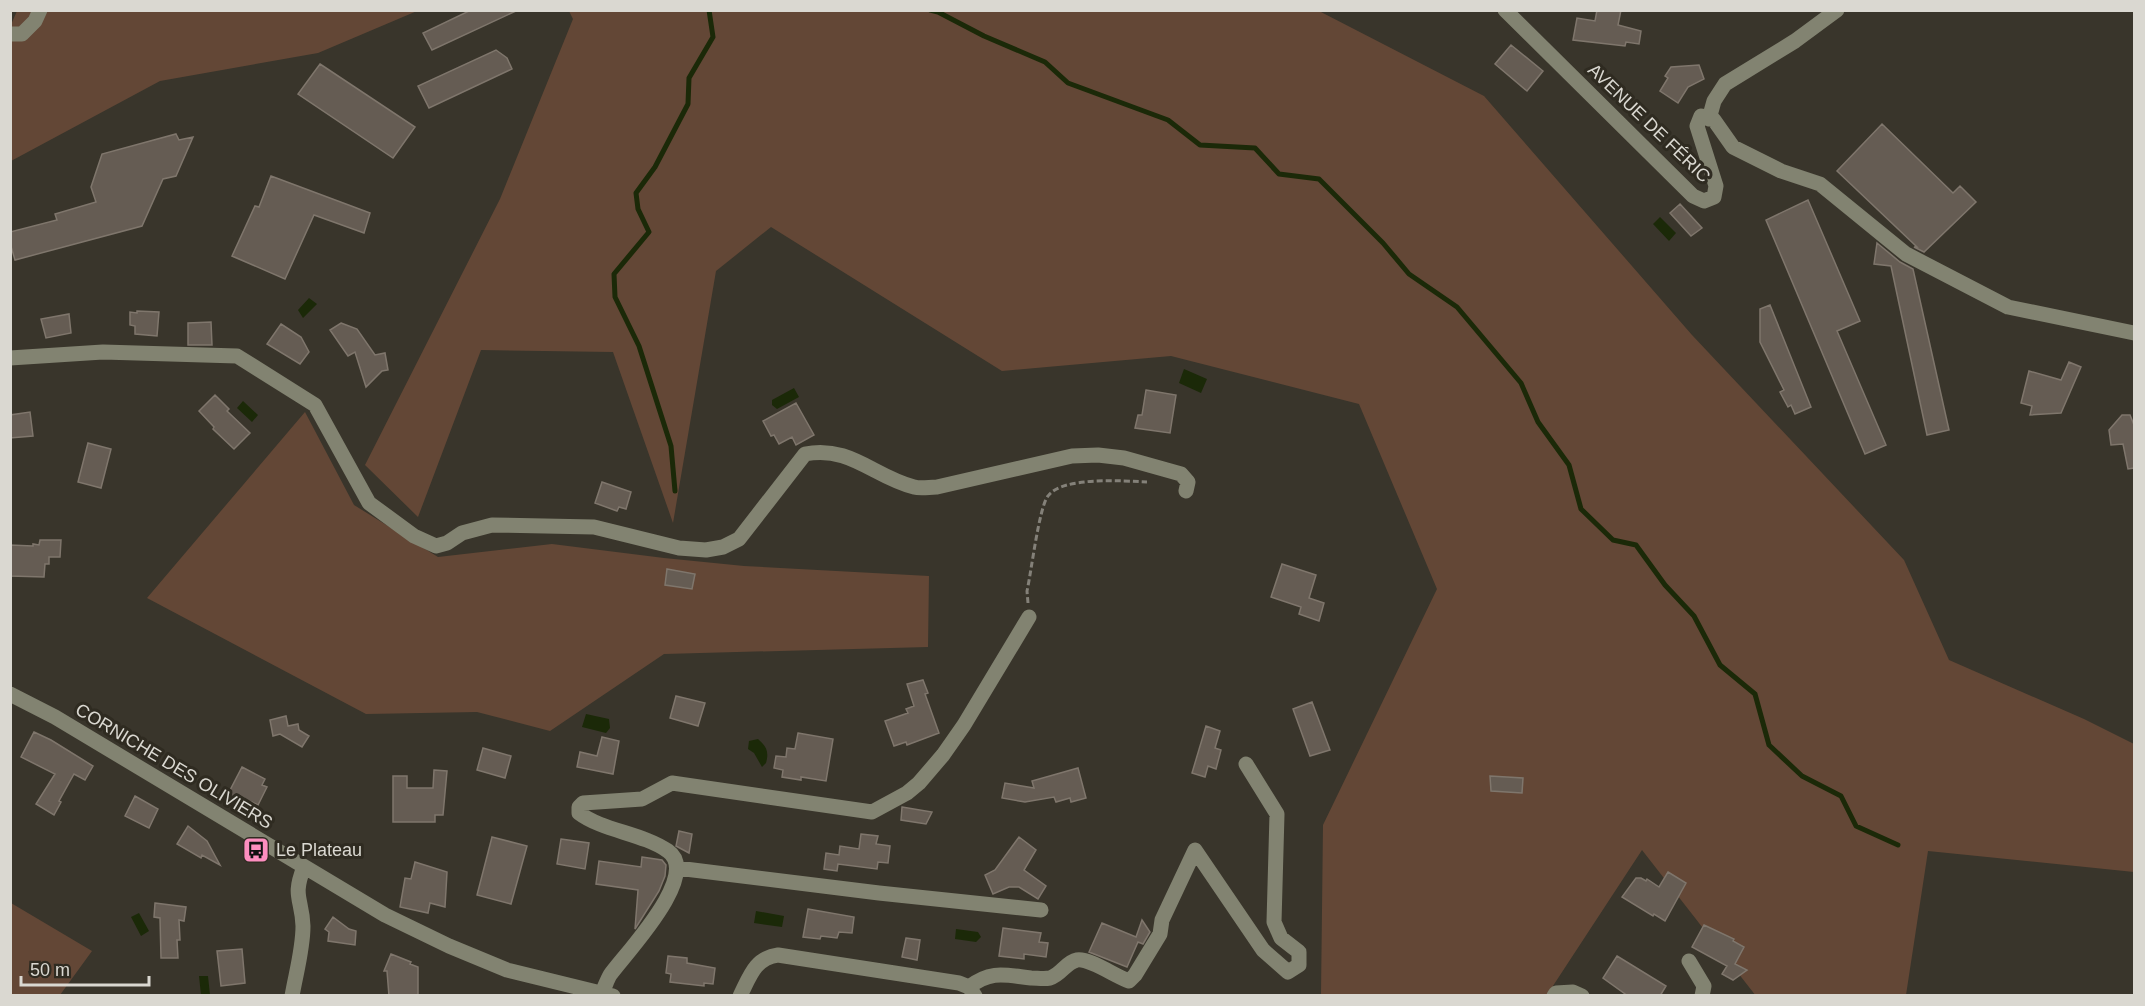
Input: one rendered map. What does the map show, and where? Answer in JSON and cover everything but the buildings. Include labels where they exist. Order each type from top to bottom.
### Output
[{"type":"street","points":[[10,33],[22,34],[35,21],[40,10]]},
{"type":"street","name":"AVENUE DE FÉRIC","points":[[1505,10],[1693,196],[1704,201],[1714,197],[1716,186],[1697,126],[1701,116],[1709,119]]},
{"type":"street","points":[[1837,10],[1795,41],[1725,84],[1714,101],[1709,119],[1714,120],[1733,147],[1781,171],[1820,184],[1906,254],[2008,307],[2134,333]]},
{"type":"street","points":[[10,358],[103,352],[237,356],[315,405],[369,503],[414,536],[436,546],[447,543],[462,533],[492,525],[594,527],[679,548],[706,550],[723,547],[739,539],[805,454],[820,451],[857,460],[895,481],[916,488],[937,487],[1072,456],[1098,455],[1124,458],[1181,474],[1188,482],[1186,491]]},
{"type":"street","points":[[608,994],[609,977],[645,934],[662,906],[677,868],[675,859],[668,851],[579,813],[579,807],[583,802],[642,799],[672,783],[872,812],[907,793],[919,783],[943,755],[964,725],[1029,617]]},
{"type":"street","name":"CORNICHE DES OLIVIERS","points":[[10,694],[55,717],[385,915],[480,960],[507,970],[608,994]]},
{"type":"street","points":[[740,996],[756,964],[766,956],[778,955],[958,983],[972,992],[978,981],[995,973],[1041,979],[1051,978],[1077,960],[1086,961],[1129,981],[1160,934],[1162,920],[1195,850],[1263,950],[1288,972],[1299,965],[1299,952],[1281,938],[1274,922],[1277,814],[1246,764]]},
{"type":"street","points":[[292,996],[303,928],[296,893],[304,867]]},
{"type":"street","points":[[677,868],[1041,910]]},
{"type":"street","points":[[1689,961],[1704,986],[1702,996]]},
{"type":"street","points":[[1554,996],[1556,993],[1573,992],[1582,996]]},
{"type":"path","points":[[1029,617],[1027,591],[1042,513],[1048,495],[1060,487],[1077,483],[1106,480],[1151,483]]},
{"type":"shaded area","points":[[17,11],[417,11],[318,53],[160,81],[11,161],[10,27]]},
{"type":"shaded area","points":[[569,11],[1319,11],[1484,96],[1692,335],[1904,560],[1949,660],[2084,719],[2134,744],[2134,872],[1928,851],[1906,995],[1756,996],[1642,850],[1547,995],[1321,994],[1323,825],[1437,589],[1359,404],[1171,356],[1002,371],[771,227],[716,271],[673,523],[613,352],[481,350],[418,517],[365,465],[500,199],[573,19]]},
{"type":"shaded area","points":[[1660,217],[1676,233],[1669,241],[1653,224]]},
{"type":"shaded area","points":[[309,298],[317,304],[303,318],[298,310]]},
{"type":"shaded area","points":[[1184,369],[1207,379],[1201,393],[1179,383]]},
{"type":"shaded area","points":[[794,388],[799,397],[777,409],[772,405],[772,400]]},
{"type":"shaded area","points":[[243,401],[258,415],[252,422],[237,408]]},
{"type":"shaded area","points":[[305,412],[354,505],[438,557],[552,544],[744,566],[929,576],[928,647],[664,654],[550,731],[477,712],[366,714],[147,598]]},
{"type":"shaded area","points":[[586,714],[609,719],[610,728],[606,733],[582,727]]},
{"type":"shaded area","points":[[758,739],[767,753],[766,763],[762,767],[754,753],[748,749],[749,741]]},
{"type":"shaded area","points":[[11,903],[92,951],[60,995],[11,995]]},
{"type":"shaded area","points":[[756,911],[784,916],[782,927],[754,923]]},
{"type":"shaded area","points":[[139,913],[149,931],[141,936],[131,917]]},
{"type":"shaded area","points":[[956,929],[978,932],[981,937],[976,942],[955,939]]},
{"type":"shaded area","points":[[199,976],[208,976],[210,995],[201,995]]},
{"type":"waterway","points":[[675,491],[671,446],[639,346],[615,297],[614,274],[649,232],[638,209],[636,193],[655,167],[688,104],[689,78],[713,37],[709,10]]},
{"type":"waterway","points":[[930,10],[1045,62],[1068,83],[1168,120],[1200,145],[1255,148],[1279,174],[1319,179],[1383,243],[1409,274],[1457,307],[1521,383],[1538,422],[1569,465],[1581,509],[1613,540],[1636,545],[1665,585],[1694,616],[1720,665],[1755,694],[1769,745],[1802,776],[1841,796],[1856,826],[1898,845]]},
{"type":"place","name":"Le Plateau","points":[[256,850]]}]
